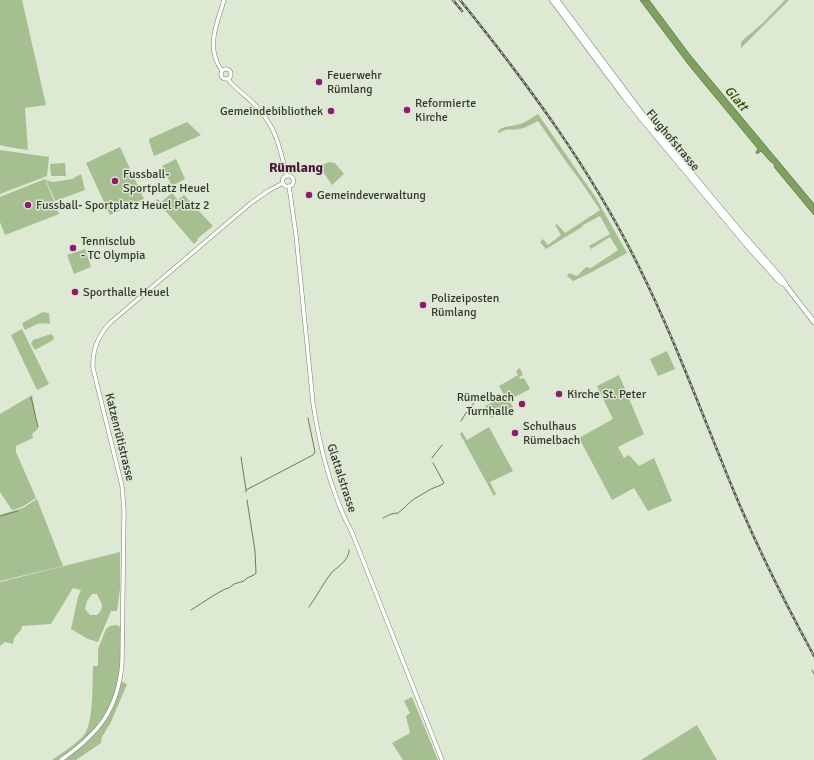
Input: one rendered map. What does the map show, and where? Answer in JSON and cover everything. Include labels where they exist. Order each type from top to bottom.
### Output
[{"type":"main road","name":"Flughofstrasse","points":[[552,0],[629,103],[733,226],[782,279],[814,322]]},
{"type":"main road","name":"Flughofstrasse","points":[[557,0],[640,111],[733,226]]},
{"type":"street","points":[[224,0],[213,39],[213,48],[216,61],[222,71],[222,77],[224,79],[228,79],[254,103],[270,124],[281,150],[287,176]]},
{"type":"street","points":[[222,71],[226,69],[230,72],[231,76],[228,79]]},
{"type":"street","points":[[287,176],[291,177],[293,180],[292,185],[286,186],[283,183],[283,179],[287,176]]},
{"type":"street","name":"Katzenrütistrasse","points":[[61,760],[90,737],[106,717],[118,692],[122,673],[124,498],[93,368],[94,350],[98,339],[106,327],[250,203],[283,183]]},
{"type":"street","name":"Glattalstrasse","points":[[289,186],[293,207],[312,396],[316,425],[323,457],[339,504],[351,530],[442,760]]},
{"type":"shaded area","points":[[0,0],[22,0],[46,105],[25,108],[28,150],[0,145]]},
{"type":"shaded area","points":[[640,0],[649,0],[690,55],[814,204],[814,215],[775,168],[774,164],[761,151],[757,154],[756,152],[758,149],[688,64]]},
{"type":"shaded area","points":[[785,0],[789,0],[741,48],[741,43],[743,40],[763,23]]},
{"type":"shaded area","points":[[538,114],[596,198],[627,253],[573,281],[567,276],[569,273],[577,276],[586,267],[591,268],[618,250],[610,237],[591,249],[589,246],[610,234],[600,216],[546,249],[540,242],[543,239],[548,245],[561,235],[555,225],[557,224],[565,233],[600,210],[538,121],[529,126],[516,130],[498,132],[503,128],[517,125]]},
{"type":"shaded area","points":[[187,122],[201,135],[154,156],[149,139]]},
{"type":"shaded area","name":"Fussball- Sportplatz Heuel","points":[[120,147],[144,199],[110,215],[86,163]]},
{"type":"shaded area","points":[[0,150],[49,157],[47,176],[0,194]]},
{"type":"shaded area","points":[[176,159],[185,179],[172,186],[162,166]]},
{"type":"shaded area","points":[[329,162],[335,163],[344,174],[332,185],[319,166]]},
{"type":"shaded area","points":[[65,163],[66,176],[51,176],[50,164]]},
{"type":"shaded area","points":[[81,174],[85,190],[55,201],[46,180],[53,182],[72,179]]},
{"type":"shaded area","name":"Fussball- Sportplatz Heuel Platz 2","points":[[45,179],[59,214],[5,235],[0,222],[0,197]]},
{"type":"shaded area","points":[[172,193],[178,200],[184,195],[213,226],[197,239],[198,240],[194,244],[156,200],[157,199],[161,202]]},
{"type":"shaded area","points":[[85,249],[91,267],[74,274],[67,255]]},
{"type":"shaded area","points":[[43,312],[49,313],[50,324],[46,323],[35,325],[25,330],[22,324],[24,322]]},
{"type":"shaded area","points":[[22,329],[49,384],[37,390],[11,335]]},
{"type":"shaded area","points":[[51,334],[54,337],[53,340],[35,350],[31,344],[33,340]]},
{"type":"shaded area","points":[[667,351],[675,369],[658,376],[650,359]]},
{"type":"shaded area","points":[[520,368],[523,375],[519,377],[520,379],[524,378],[530,389],[511,399],[508,393],[504,395],[499,386],[518,375],[516,371]]},
{"type":"shaded area","points":[[619,375],[644,434],[618,447],[624,458],[629,455],[639,466],[654,458],[672,501],[648,511],[634,488],[612,500],[579,438],[613,419],[597,386]]},
{"type":"shaded area","points":[[32,395],[38,429],[32,434],[33,438],[16,446],[16,452],[36,498],[22,507],[12,510],[0,492],[0,414]]},
{"type":"shaded area","points":[[506,395],[513,407],[491,418],[485,406]]},
{"type":"shaded area","points":[[489,427],[513,471],[490,482],[496,494],[494,496],[460,434],[462,432],[467,440]]},
{"type":"shaded area","points":[[37,499],[63,566],[0,581],[0,515],[23,508]]},
{"type":"shaded area","points":[[120,552],[120,589],[117,611],[111,611],[98,642],[88,639],[71,629],[81,590],[73,588],[51,624],[22,626],[21,630],[14,638],[13,644],[5,642],[0,646],[0,582]],"holes":[[[92,594],[97,594],[102,607],[97,615],[90,615],[85,609],[87,601]]]},
{"type":"shaded area","points":[[117,625],[121,630],[121,660],[118,680],[127,684],[111,722],[102,737],[101,743],[76,760],[52,760],[77,742],[84,735],[87,729],[91,712],[93,666],[98,666],[98,649],[106,629],[110,626]]},
{"type":"shaded area","points":[[412,697],[438,760],[403,760],[392,743],[410,733],[406,716],[410,713],[404,701]]},
{"type":"shaded area","points":[[697,725],[717,760],[641,760]]},
{"type":"waterway","points":[[31,397],[38,427]]},
{"type":"waterway","points":[[461,421],[474,403]]},
{"type":"waterway","points":[[246,492],[246,490],[313,455],[315,452],[308,418]]},
{"type":"waterway","points":[[432,458],[442,445]]},
{"type":"waterway","points":[[241,457],[246,490]]},
{"type":"waterway","points":[[383,518],[391,514],[398,513],[414,499],[444,483],[433,463]]},
{"type":"waterway","points":[[191,610],[216,594],[234,584],[244,581],[256,573],[255,551],[247,500]]},
{"type":"waterway","points":[[0,516],[18,511]]},
{"type":"waterway","points":[[309,607],[332,572],[345,560],[349,554],[349,550]]},
{"type":"waterway","points":[[812,670],[814,674]]},
{"type":"railway","points":[[453,0],[462,11]]},
{"type":"railway","points":[[460,0],[533,95],[579,161],[620,229],[664,321],[735,494],[762,555],[814,656]]},
{"type":"place","name":"Feuerwehr Rümlang","points":[[319,82]]},
{"type":"place","name":"Reformierte Kirche","points":[[407,110]]},
{"type":"place","name":"Gemeindebibliothek","points":[[331,111]]},
{"type":"place","name":"Fussball- Sportplatz Heuel","points":[[115,181]]},
{"type":"place","name":"Gemeindeverwaltung","points":[[309,195]]},
{"type":"place","name":"Fussball- Sportplatz Heuel Platz 2","points":[[28,205]]},
{"type":"place","name":"Tennisclub - TC Olympia","points":[[73,248]]},
{"type":"place","name":"Sporthalle Heuel","points":[[75,292]]},
{"type":"place","name":"Polizeiposten Rümlang","points":[[423,305]]},
{"type":"place","name":"Kirche St. Peter","points":[[559,394]]},
{"type":"place","name":"Rümelbach Turnhalle","points":[[522,404]]},
{"type":"place","name":"Schulhaus Rümelbach","points":[[515,433]]},
{"type":"district","name":"Rümlang","points":[[296,167]]},
{"type":"water label","name":"Glatt","points":[[737,98]]}]
